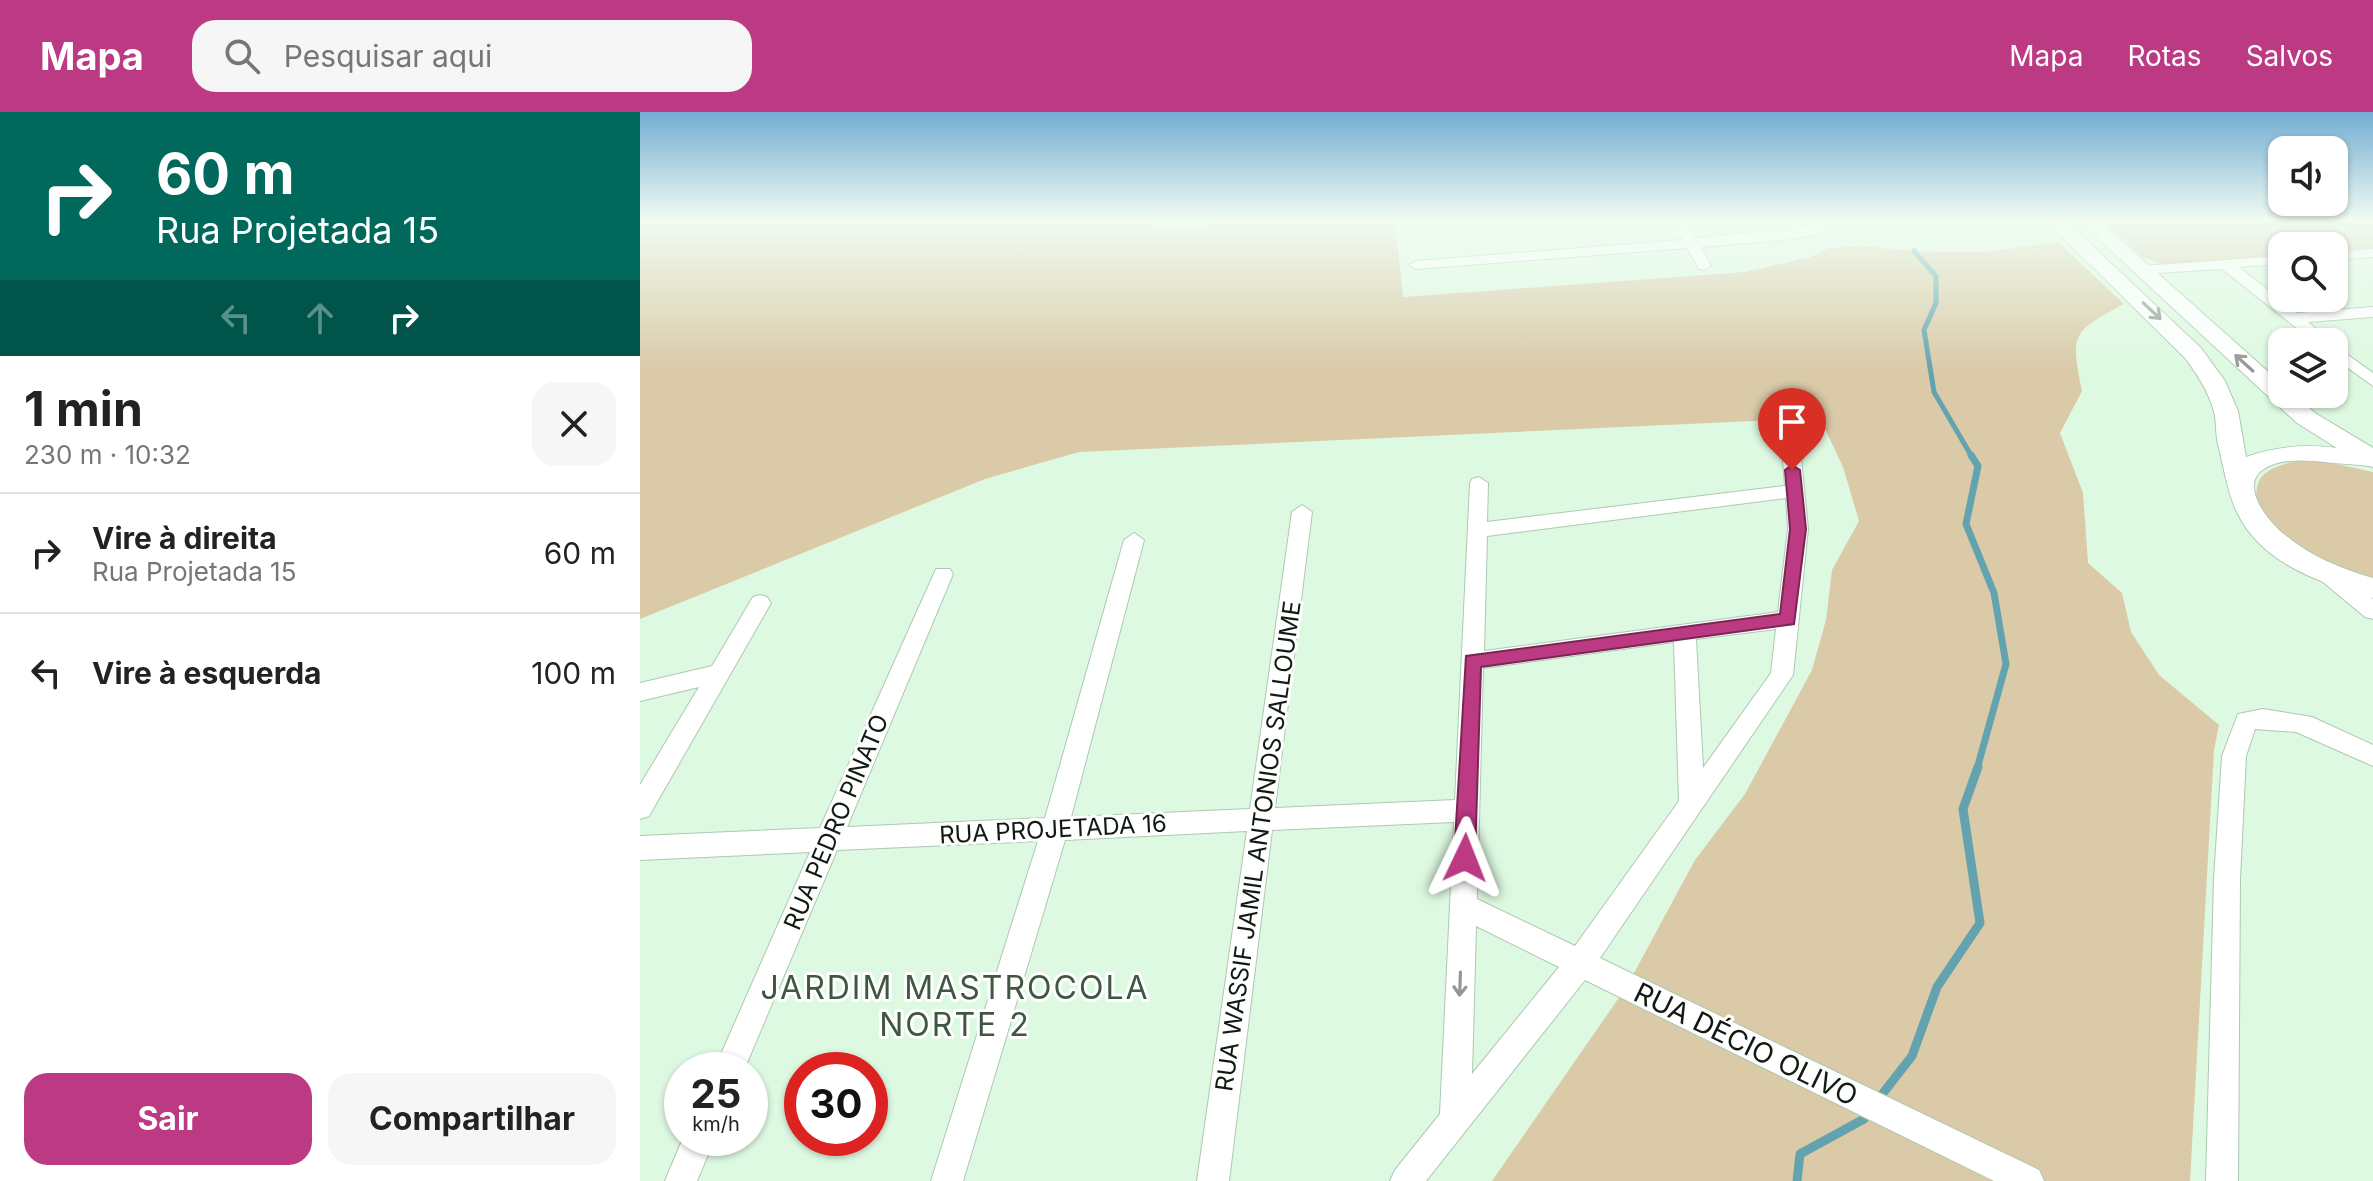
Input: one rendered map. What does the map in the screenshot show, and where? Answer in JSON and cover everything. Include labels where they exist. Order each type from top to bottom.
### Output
[{"type":"main road","points":[[2108,270],[2176,335],[2213,381],[2226,411],[2230,445],[2242,481],[2242,497],[2251,515],[2267,534],[2320,569],[2373,588]]},
{"type":"main road","points":[[2111,273],[2142,270],[2306,418],[2373,462]]},
{"type":"main road","points":[[2242,481],[2249,468],[2263,458],[2283,452],[2336,454],[2373,462]]},
{"type":"street","points":[[2233,270],[2306,328]]},
{"type":"street","points":[[2294,318],[2373,312]]},
{"type":"street","points":[[2348,361],[2373,381]]},
{"type":"street","points":[[1406,1181],[1580,963],[1782,675],[1798,529],[1791,448]]},
{"type":"street","points":[[1455,1120],[1479,483]]},
{"type":"street","points":[[1477,530],[1794,491]]},
{"type":"street","name":"RUA WASSIF JAMIL ANTONIOS SALLOUME","points":[[1213,1181],[1302,512]]},
{"type":"street","points":[[947,1181],[1055,829],[1134,540]]},
{"type":"street","points":[[2320,569],[2373,611]]},
{"type":"street","name":"RUA PEDRO PINATO","points":[[737,1052],[943,574]]},
{"type":"street","points":[[640,808],[760,603]]},
{"type":"street","points":[[1472,661],[1788,619]]},
{"type":"street","points":[[1685,633],[1692,804]]},
{"type":"street","points":[[640,692],[719,673]]},
{"type":"street","points":[[2222,1181],[2227,879],[2234,756],[2246,721],[2263,717],[2304,723],[2373,756]]},
{"type":"street","name":"RUA PROJETADA 16","points":[[640,848],[1466,810]]},
{"type":"street","name":"RUA DÉCIO OLIVO","points":[[1463,906],[2028,1181]]},
{"type":"street","points":[[681,1181],[691,1156]]},
{"type":"shaded area","points":[[640,270],[1400,270],[1403,297],[1754,270],[2088,270],[2124,304],[2094,321],[2079,336],[2076,357],[2082,391],[2060,433],[2083,493],[2088,563],[2122,593],[2131,632],[2159,675],[2219,725],[2214,750],[2190,1181],[1492,1181],[1627,986],[1695,860],[1745,794],[1812,670],[1826,620],[1832,570],[1859,521],[1843,467],[1820,418],[1079,452],[985,479],[640,619]]},
{"type":"shaded area","points":[[2297,461],[2327,462],[2373,472],[2373,580],[2299,547],[2266,520],[2258,504],[2259,481],[2272,469]]},
{"type":"waterway","points":[[1931,270],[1936,276],[1936,303],[1924,330],[1934,392],[1972,457]]},
{"type":"waterway","points":[[1971,455],[1978,466],[1966,524],[1994,593],[2006,664],[1977,769]]},
{"type":"waterway","points":[[1880,1097],[1912,1056],[1937,987],[1980,923],[1963,809],[1978,767]]},
{"type":"waterway","points":[[1797,1181],[1800,1154],[1864,1119]]},
{"type":"district","name":"JARDIM MASTROCOLA NORTE 2","points":[[955,1006]]},
{"type":"route","points":[[1465,858],[1472,661],[1788,619],[1798,529],[1792,470]]}]
